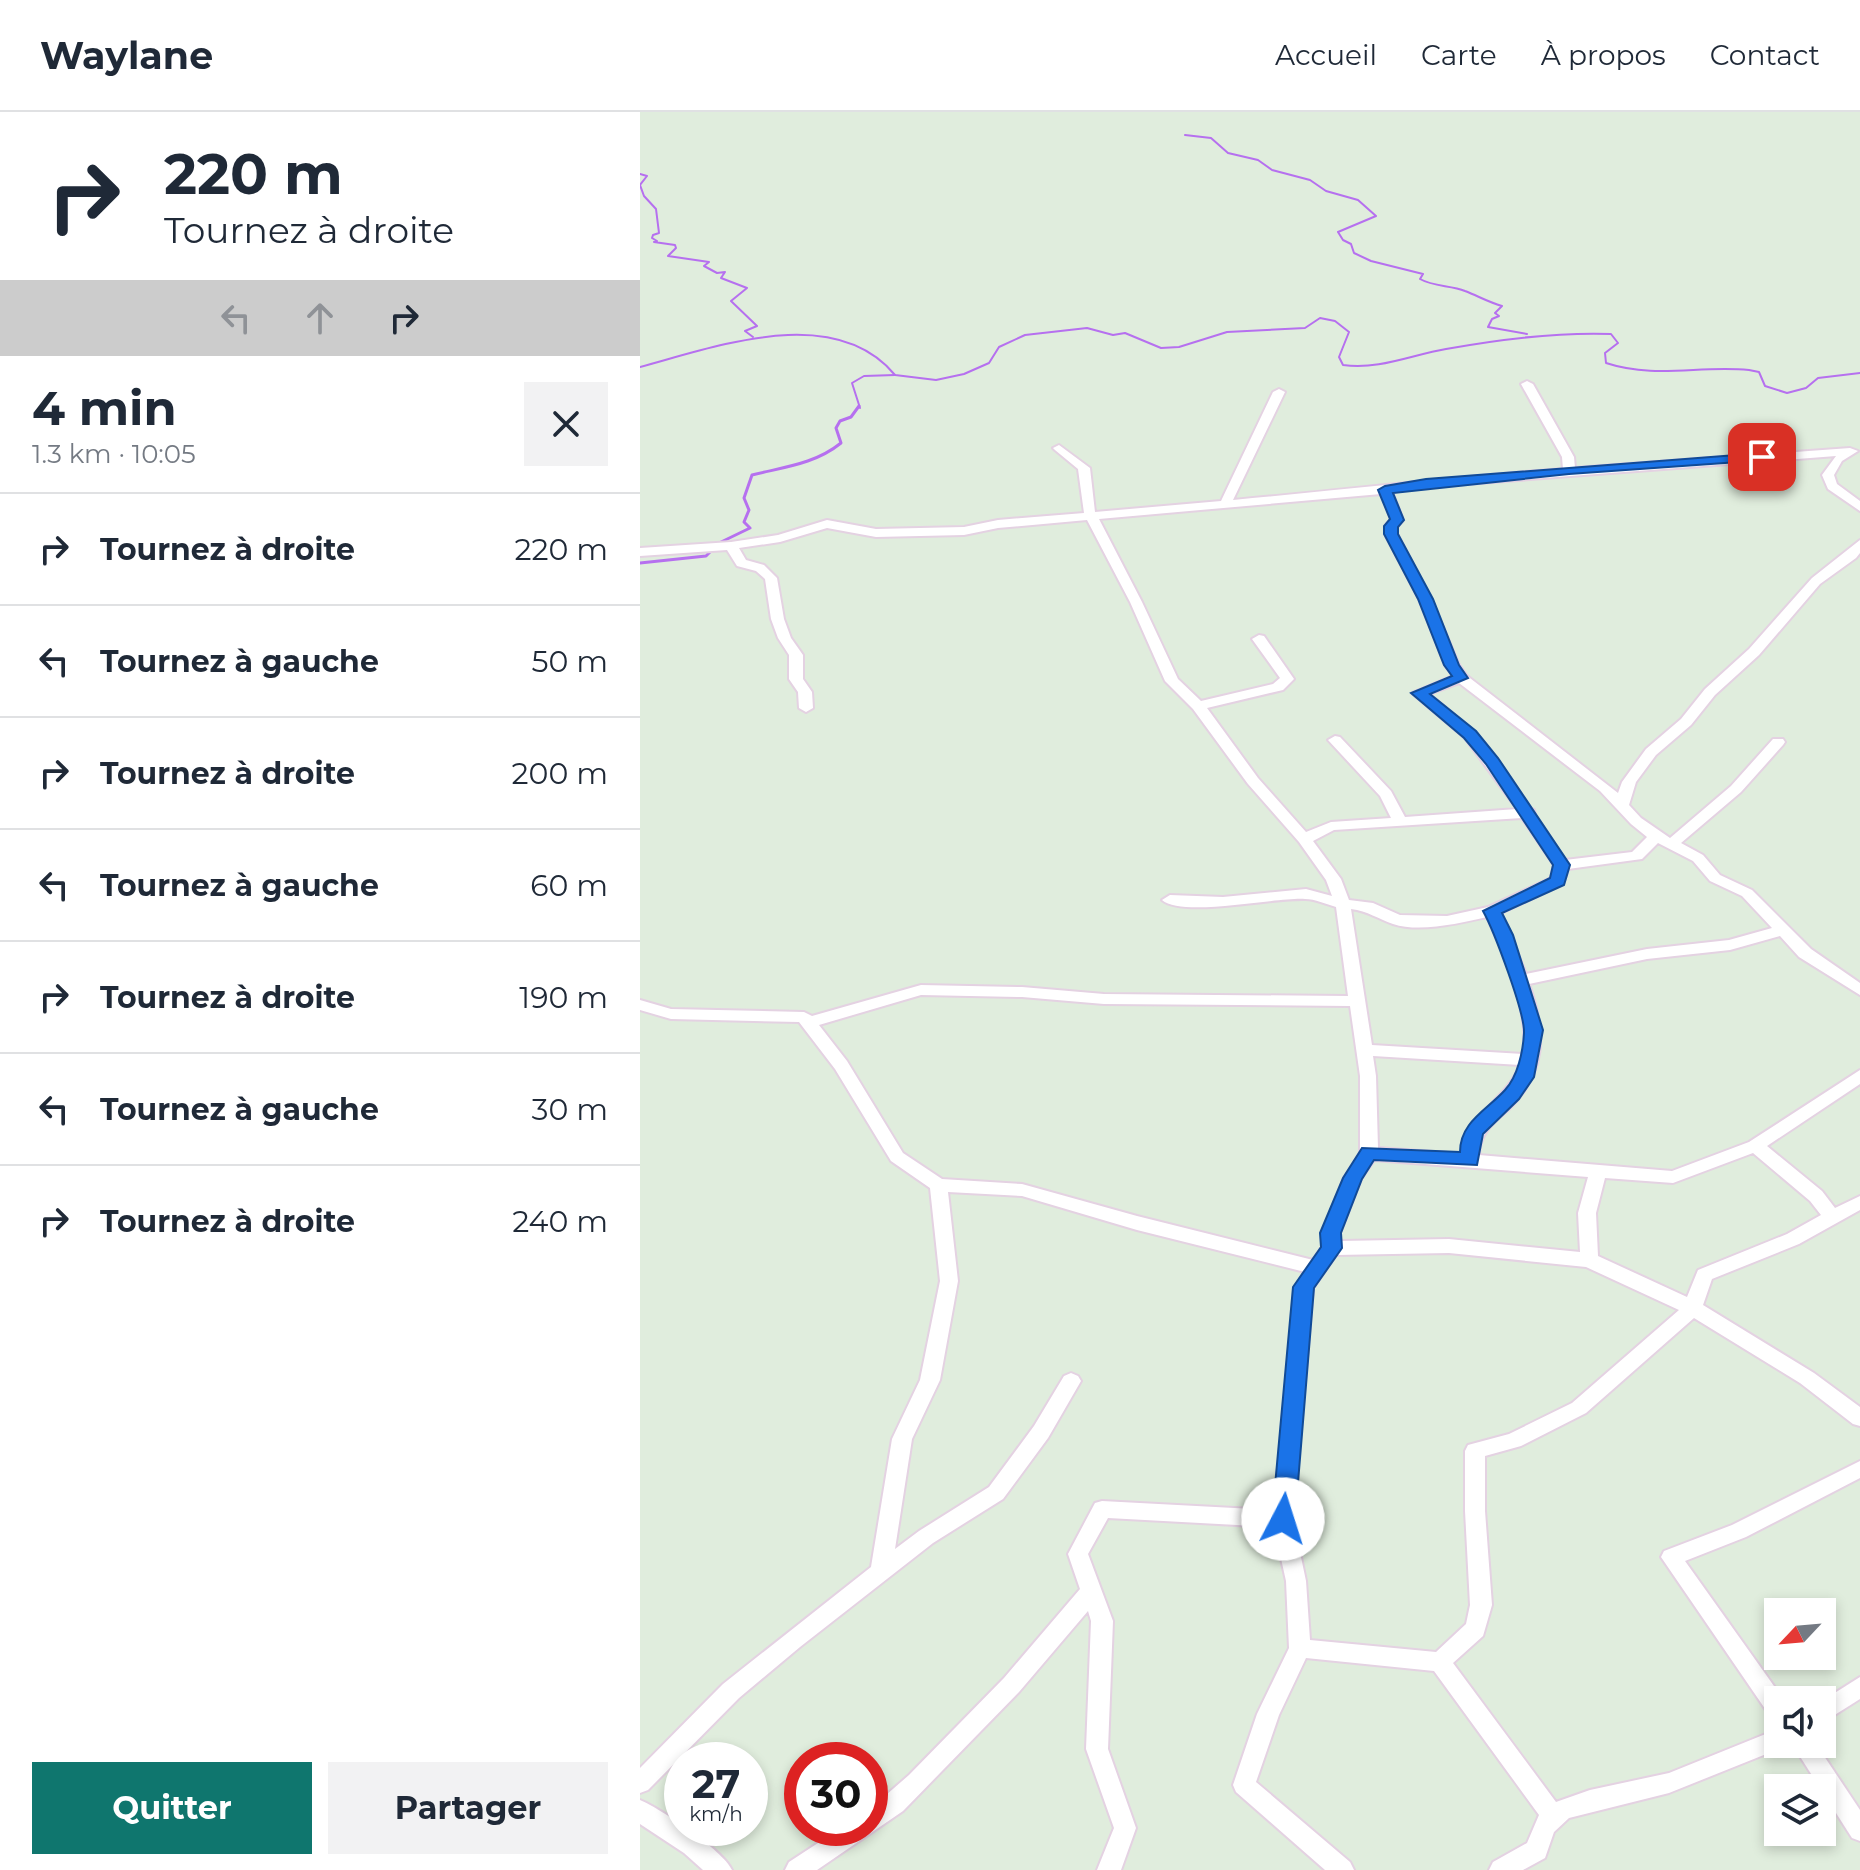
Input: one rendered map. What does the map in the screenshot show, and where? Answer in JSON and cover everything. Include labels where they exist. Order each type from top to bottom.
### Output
[{"type":"street","points":[[1527,384],[1568,457],[1569,470]]},
{"type":"street","points":[[1226,502],[1279,392]]},
{"type":"street","points":[[1059,448],[1084,468],[1088,509],[1172,681],[1198,706],[1253,781],[1304,839],[1333,879],[1343,904],[1368,1076],[1369,1153],[1353,1178],[1331,1233],[1331,1248],[1304,1287],[1283,1519],[1296,1581],[1300,1648],[1268,1714],[1244,1785],[1342,1870]]},
{"type":"street","points":[[640,552],[731,546],[780,538],[827,524],[876,533],[959,531],[998,524],[1385,490],[1426,483],[1569,470],[1855,451]]},
{"type":"street","points":[[1855,451],[1838,459],[1828,475],[1832,486],[1860,507]]},
{"type":"street","points":[[1385,490],[1397,520],[1391,526],[1391,534],[1425,599],[1452,665],[1461,678],[1605,788],[1656,836],[1698,858],[1715,878],[1747,893],[1805,953],[1860,990]]},
{"type":"street","points":[[1621,806],[1629,782],[1651,752],[1686,722],[1710,692],[1754,652],[1816,581],[1852,555],[1860,544]]},
{"type":"street","points":[[731,546],[741,563],[760,568],[771,578],[777,624],[787,646],[796,655],[796,679],[805,692],[806,708]]},
{"type":"street","points":[[1198,706],[1278,687],[1287,679],[1259,639]]},
{"type":"street","points":[[1170,900],[1223,902],[1306,894],[1343,904],[1368,906],[1398,920],[1447,921],[1492,911],[1558,881],[1561,865],[1529,813],[1470,735],[1419,693],[1461,678]]},
{"type":"street","points":[[1335,740],[1386,794],[1400,822]]},
{"type":"street","points":[[1673,843],[1736,789],[1778,742]]},
{"type":"street","points":[[1304,839],[1331,826],[1486,813],[1529,813]]},
{"type":"street","points":[[1561,865],[1637,856],[1656,836]]},
{"type":"street","points":[[1470,1160],[1470,1141],[1475,1131],[1525,1077],[1534,1030],[1504,935],[1492,911]]},
{"type":"street","points":[[1519,981],[1647,954],[1730,945],[1783,930]]},
{"type":"street","points":[[810,1022],[921,990],[1022,992],[1104,999],[1356,1001]]},
{"type":"street","points":[[640,1005],[671,1014],[804,1017],[841,1065],[897,1157],[938,1185],[1022,1190],[1137,1223],[1317,1268]]},
{"type":"street","points":[[1363,1050],[1530,1060]]},
{"type":"street","points":[[1369,1153],[1673,1177],[1755,1146],[1860,1076]]},
{"type":"street","points":[[1755,1146],[1816,1196],[1833,1217]]},
{"type":"street","points":[[1589,1260],[1587,1213],[1598,1171]]},
{"type":"street","points":[[881,1570],[902,1439],[930,1380],[949,1281],[938,1185]]},
{"type":"street","points":[[1440,1662],[1476,1629],[1481,1605],[1475,1451],[1514,1440],[1579,1408],[1693,1308],[1704,1275],[1793,1239],[1860,1202]]},
{"type":"street","points":[[1331,1248],[1449,1246],[1589,1260],[1693,1308],[1807,1378],[1860,1418]]},
{"type":"street","points":[[640,1783],[731,1691],[881,1570],[973,1505],[996,1493],[1041,1432],[1071,1381]]},
{"type":"street","points":[[1764,1689],[1671,1557],[1739,1531],[1860,1469]]},
{"type":"street","points":[[1109,1870],[1125,1828],[1097,1749],[1102,1621],[1078,1554],[1102,1509],[1283,1519]]},
{"type":"street","points":[[888,1810],[1062,1631],[1091,1590]]},
{"type":"street","points":[[1300,1648],[1440,1662],[1553,1816]]},
{"type":"street","points":[[1836,1703],[1860,1687]]},
{"type":"street","points":[[1501,1870],[1537,1850],[1540,1832],[1553,1816],[1609,1796],[1667,1784],[1764,1745]]},
{"type":"street","points":[[1812,1758],[1860,1830]]},
{"type":"street","points":[[640,1811],[692,1845],[720,1870]]},
{"type":"street","points":[[797,1870],[834,1846]]},
{"type":"waterway","points":[[1185,135],[1211,138],[1228,153],[1258,160],[1272,170],[1310,180],[1326,191],[1358,200],[1376,216],[1338,232],[1343,240],[1351,244],[1354,253],[1371,261],[1423,274],[1420,279],[1425,282],[1460,289],[1502,306],[1495,313],[1499,316],[1492,319],[1488,327],[1527,334]]},
{"type":"waterway","points":[[640,174],[647,176],[640,185],[644,196],[656,209],[659,233],[653,235],[652,238],[657,241],[654,242],[675,245],[676,248],[668,256],[709,262],[704,266],[717,273],[725,272],[721,278],[747,288],[731,301],[757,326],[745,331],[753,337]]},
{"type":"waterway","points":[[895,375],[936,380],[964,374],[989,363],[999,347],[1025,335],[1087,328],[1113,335],[1125,333],[1161,348],[1179,347],[1227,332],[1305,328],[1320,318],[1335,321],[1349,332],[1339,357],[1343,365],[1382,364],[1508,339],[1611,334],[1618,343],[1605,353],[1606,363],[1624,368],[1660,371],[1749,370],[1759,372],[1765,386],[1787,393],[1806,388],[1818,378],[1860,373]]},
{"type":"waterway","points":[[640,367],[738,341],[807,335],[840,340],[870,353],[895,375]]},
{"type":"waterway","points":[[860,408],[852,383],[864,376],[895,375]]},
{"type":"waterway","points":[[640,563],[706,556],[719,543],[750,528],[744,522],[749,510],[744,498],[752,475],[799,464],[831,450],[841,443],[836,428],[840,421],[851,417],[859,406]]},
{"type":"route","points":[[1283,1519],[1304,1287],[1331,1248],[1331,1233],[1353,1178],[1369,1153],[1470,1160],[1470,1141],[1475,1131],[1525,1077],[1534,1030],[1504,935],[1492,911],[1558,881],[1561,865],[1529,813],[1470,735],[1419,693],[1461,678],[1452,665],[1442,635],[1391,534],[1391,526],[1397,520],[1385,490],[1426,483],[1569,470],[1762,457]]}]
